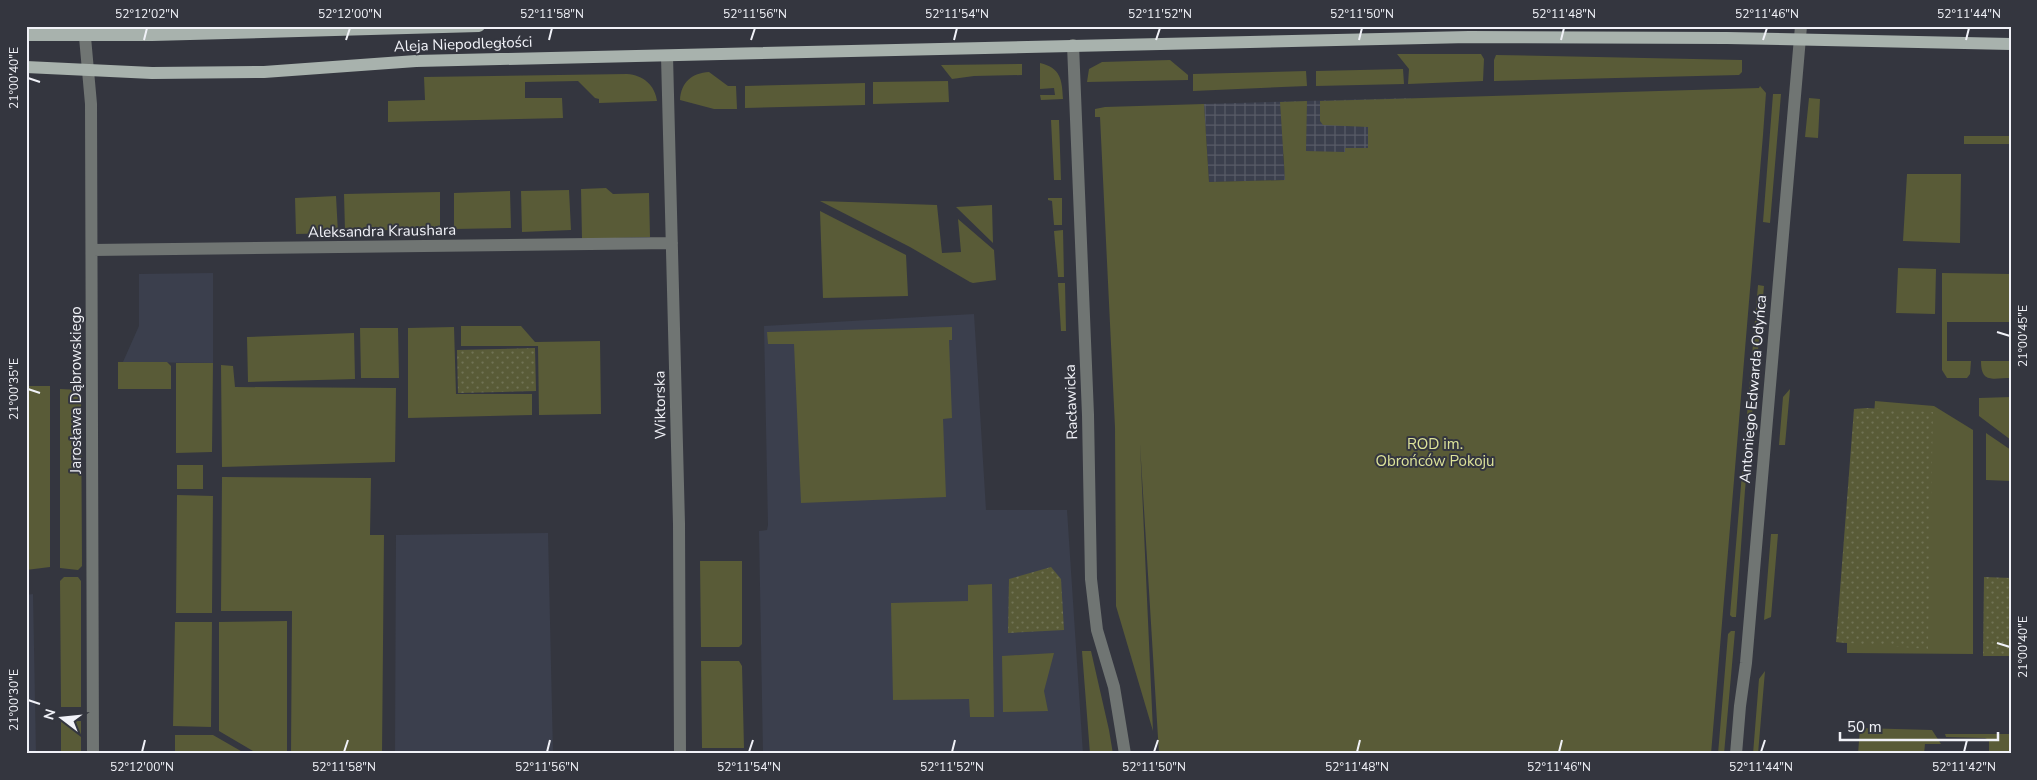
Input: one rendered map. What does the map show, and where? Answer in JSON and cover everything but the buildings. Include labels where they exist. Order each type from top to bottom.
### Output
[{"type":"main road","name":"Aleja Niepodległości","points":[[26,35],[84,30],[152,35],[479,26]]},
{"type":"main road","name":"Aleja Niepodległości","points":[[26,67],[152,73],[264,72],[416,61],[1469,37],[1799,39],[2011,44]]},
{"type":"street","name":"Antoniego Edwarda Odyńca","points":[[1736,754],[1746,664],[1800,26]]},
{"type":"street","name":"Jarosława Dąbrowskiego","points":[[84,30],[91,104],[93,754]]},
{"type":"street","name":"Racławicka","points":[[1073,45],[1088,415],[1090,579],[1097,630],[1114,687],[1125,754]]},
{"type":"street","name":"Wiktorska","points":[[667,56],[678,514],[680,754]]},
{"type":"street","name":"Aleksandra Kraushara","points":[[92,250],[672,243]]},
{"type":"shaded area","points":[[1411,98],[1408,161],[1283,154],[1285,180],[1209,182],[1204,104]]},
{"type":"shaded area","points":[[213,273],[213,363],[123,362],[139,326],[139,274]]},
{"type":"shaded area","points":[[974,314],[986,510],[1067,510],[1083,754],[763,754],[759,531],[767,530],[768,525],[764,326]]},
{"type":"shaded area","points":[[548,533],[553,754],[395,754],[396,535]]},
{"type":"shaded area","points":[[33,594],[36,754],[26,754],[26,595]]},
{"type":"green space","points":[[1397,54],[1481,54],[1484,59],[1483,81],[1408,84],[1409,69]]},
{"type":"green space","points":[[1496,55],[1742,60],[1742,72],[1739,75],[1494,81],[1494,60]]},
{"type":"green space","points":[[1170,60],[1188,75],[1188,80],[1087,82],[1089,69],[1102,62]]},
{"type":"green space","points":[[1040,63],[1052,68],[1059,76],[1063,99],[1041,100],[1040,95],[1055,95],[1054,88],[1040,89]]},
{"type":"green space","points":[[1022,64],[1022,75],[974,76],[952,79],[941,65]]},
{"type":"green space","points":[[1403,69],[1404,84],[1316,86],[1316,71]]},
{"type":"green space","points":[[1306,71],[1307,86],[1193,91],[1193,74]]},
{"type":"green space","points":[[709,72],[728,86],[736,86],[737,109],[714,109],[680,100],[685,83],[688,80],[697,74]]},
{"type":"green space","points":[[627,74],[638,76],[647,82],[654,90],[657,101],[599,103],[599,99],[595,98],[578,81],[525,82],[525,98],[562,98],[563,118],[388,122],[388,101],[425,100],[424,77]]},
{"type":"green space","points":[[948,81],[949,102],[873,104],[873,82]]},
{"type":"green space","points":[[865,83],[865,105],[745,108],[745,86]]},
{"type":"green space","name":"ROD im. Obrońców Pokoju","points":[[1760,86],[1766,93],[1763,135],[1711,754],[1159,754],[1140,444],[1153,731],[1116,606],[1115,427],[1100,117],[1095,117],[1095,109],[1105,107],[1204,104],[1209,182],[1285,180],[1280,102],[1307,101],[1306,151],[1345,152],[1345,148],[1368,148],[1368,127],[1323,125],[1320,121],[1320,101],[1759,88]]},
{"type":"green space","points":[[1773,94],[1781,94],[1770,223],[1763,222]]},
{"type":"green space","points":[[1809,98],[1820,99],[1818,138],[1805,137]]},
{"type":"green space","points":[[1051,120],[1059,120],[1061,180],[1054,180]]},
{"type":"green space","points":[[1964,136],[2011,136],[2011,144],[1964,144]]},
{"type":"green space","points":[[1907,174],[1961,174],[1960,243],[1903,241]]},
{"type":"green space","points":[[606,188],[613,194],[649,193],[650,237],[582,239],[581,189]]},
{"type":"green space","points":[[569,190],[571,230],[522,232],[521,191]]},
{"type":"green space","points":[[510,191],[511,228],[454,229],[454,193]]},
{"type":"green space","points":[[440,192],[440,229],[345,231],[344,194]]},
{"type":"green space","points":[[336,196],[338,233],[296,234],[295,198]]},
{"type":"green space","points":[[1048,198],[1062,198],[1062,225],[1054,225],[1052,201],[1048,200]]},
{"type":"green space","points":[[820,201],[937,205],[942,253],[961,252],[958,219],[994,250],[996,280],[970,282],[910,247]]},
{"type":"green space","points":[[992,205],[993,243],[956,207]]},
{"type":"green space","points":[[820,211],[906,255],[908,296],[823,298]]},
{"type":"green space","points":[[1063,230],[1064,277],[1058,277],[1054,231]]},
{"type":"green space","points":[[1898,268],[1936,269],[1935,314],[1896,313]]},
{"type":"green space","points":[[1942,273],[2011,274],[2011,322],[1947,322],[1947,361],[1971,361],[1970,374],[1967,378],[1947,378],[1942,370]]},
{"type":"green space","points":[[1058,283],[1065,283],[1066,331],[1061,331]]},
{"type":"green space","points":[[1758,285],[1764,286],[1745,490],[1736,617],[1732,617],[1730,615]]},
{"type":"green space","points":[[461,326],[521,326],[535,342],[600,341],[601,414],[539,415],[538,346],[461,346]]},
{"type":"green space","points":[[454,327],[456,394],[532,394],[532,415],[408,418],[408,328]]},
{"type":"green space","points":[[952,327],[952,340],[949,340],[952,418],[943,419],[946,497],[801,503],[794,344],[768,344],[767,332]]},
{"type":"green space","points":[[360,328],[398,328],[399,378],[361,378]]},
{"type":"green space","points":[[354,333],[355,379],[248,382],[247,337]]},
{"type":"green space","points":[[535,348],[536,391],[458,393],[457,350]]},
{"type":"green space","points":[[1981,361],[2011,361],[2011,378],[1989,378],[1983,373]]},
{"type":"green space","points":[[118,362],[167,362],[171,366],[171,389],[118,389]]},
{"type":"green space","points":[[176,363],[213,363],[212,452],[176,453]]},
{"type":"green space","points":[[221,365],[233,366],[235,387],[396,388],[395,462],[222,467]]},
{"type":"green space","points":[[26,386],[50,386],[50,567],[26,570]]},
{"type":"green space","points":[[60,389],[81,390],[82,566],[78,570],[60,568]]},
{"type":"green space","points":[[1790,389],[1785,445],[1779,445],[1783,397]]},
{"type":"green space","points":[[2011,397],[2011,440],[1979,416],[1979,398]]},
{"type":"green space","points":[[1875,401],[1934,406],[1973,430],[1973,654],[1847,653],[1847,643],[1836,642],[1860,612]]},
{"type":"green space","points":[[1854,409],[1933,412],[1928,649],[1836,642]]},
{"type":"green space","points":[[1986,433],[2011,450],[2011,481],[1986,480]]},
{"type":"green space","points":[[177,465],[203,465],[203,489],[177,489]]},
{"type":"green space","points":[[222,477],[371,478],[370,535],[384,535],[382,754],[291,754],[292,611],[221,611]]},
{"type":"green space","points":[[177,495],[213,496],[212,613],[176,613]]},
{"type":"green space","points":[[1771,534],[1778,534],[1771,617],[1764,620]]},
{"type":"green space","points":[[700,561],[742,561],[742,644],[739,647],[701,647]]},
{"type":"green space","points":[[1051,567],[1061,579],[1064,630],[1008,633],[1009,579]]},
{"type":"green space","points":[[64,577],[78,577],[81,581],[81,707],[61,707],[60,581]]},
{"type":"green space","points":[[1984,577],[2011,578],[2011,656],[1983,656]]},
{"type":"green space","points":[[992,584],[994,717],[970,717],[969,699],[893,700],[891,603],[968,601],[968,585]]},
{"type":"green space","points":[[287,621],[287,754],[258,754],[219,731],[219,622]]},
{"type":"green space","points":[[175,622],[212,622],[211,727],[173,726]]},
{"type":"green space","points":[[1731,631],[1735,631],[1724,754],[1718,754],[1728,634]]},
{"type":"green space","points":[[1082,651],[1091,651],[1113,754],[1090,754]]},
{"type":"green space","points":[[1054,653],[1044,691],[1048,711],[1003,712],[1002,656]]},
{"type":"green space","points":[[701,661],[739,661],[742,666],[744,748],[702,748]]},
{"type":"green space","points":[[1765,671],[1758,754],[1753,754],[1759,679]]},
{"type":"green space","points":[[61,721],[81,721],[81,754],[61,754]]},
{"type":"green space","points":[[1860,728],[1932,730],[1941,744],[1925,744],[1924,754],[1858,754]]},
{"type":"green space","points":[[1945,734],[2011,734],[2011,754],[1989,754],[1989,740],[1985,738],[1946,737]]},
{"type":"green space","points":[[175,735],[213,735],[246,754],[175,754]]}]
